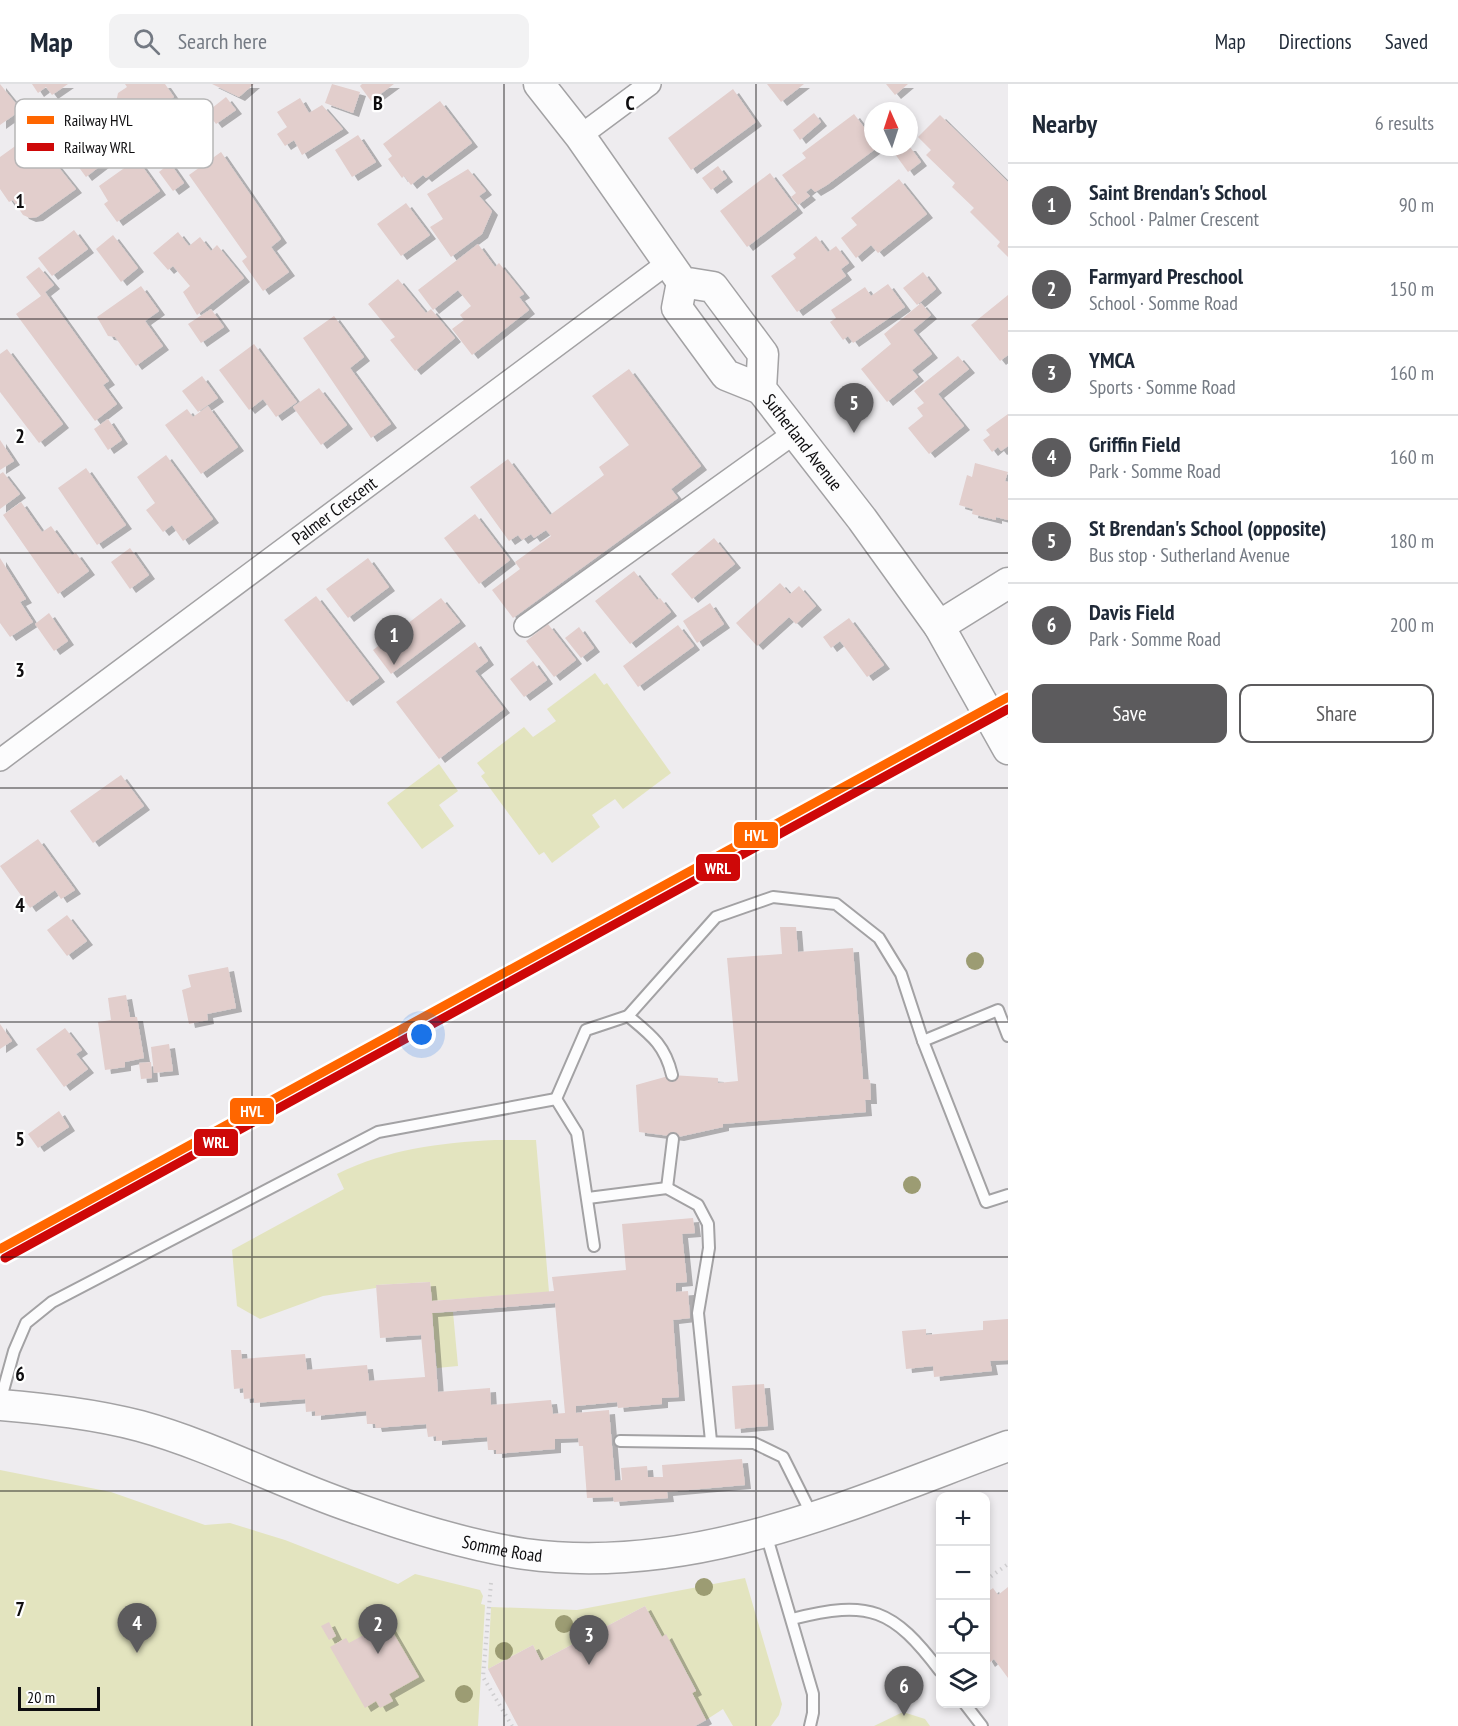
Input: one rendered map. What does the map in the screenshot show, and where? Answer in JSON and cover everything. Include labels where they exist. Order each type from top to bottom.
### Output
[{"type":"street","points":[[539,84],[580,136],[675,272],[677,308],[726,375],[761,389]]},
{"type":"street","points":[[580,136],[650,84]]},
{"type":"street","name":"Sutherland Avenue","points":[[675,272],[713,287],[763,354],[761,389],[793,434],[862,519],[939,626],[1008,749]]},
{"type":"street","name":"Palmer Crescent","points":[[0,760],[675,272]]},
{"type":"street","points":[[525,626],[793,434]]},
{"type":"street","points":[[939,626],[1008,583]]},
{"type":"street","name":"Somme Road","points":[[0,1403],[94,1416],[143,1427],[351,1507],[464,1543],[527,1554],[587,1557],[656,1554],[766,1534],[1008,1446]]},
{"type":"lane","points":[[556,1099],[586,1030],[628,1016],[716,917],[773,897],[836,904],[879,938],[901,974],[923,1041],[986,1202],[1008,1195]]},
{"type":"lane","points":[[923,1041],[998,1010],[1008,1036]]},
{"type":"lane","points":[[628,1016],[658,1042],[668,1057],[672,1075]]},
{"type":"lane","points":[[556,1099],[577,1132],[594,1246]]},
{"type":"lane","points":[[0,1403],[14,1351],[26,1323],[52,1302],[378,1131],[556,1099]]},
{"type":"lane","points":[[667,1188],[673,1138]]},
{"type":"lane","points":[[588,1198],[667,1188],[698,1205],[708,1224],[709,1248],[698,1313],[711,1441]]},
{"type":"lane","points":[[620,1441],[754,1443],[783,1457],[813,1518]]},
{"type":"lane","points":[[766,1534],[813,1694],[810,1726]]},
{"type":"lane","points":[[792,1619],[835,1610],[856,1609],[875,1613],[891,1619],[914,1637],[936,1666]]},
{"type":"lane","points":[[968,1708],[982,1726]]},
{"type":"path","points":[[990,1577],[1008,1564]]},
{"type":"path","points":[[491,1583],[483,1677],[512,1726]]},
{"type":"green space","points":[[595,673],[604,685],[607,683],[671,773],[623,809],[615,799],[592,815],[600,827],[552,863],[544,852],[539,855],[481,776],[485,773],[477,763],[524,727],[533,737],[556,721],[547,709]]},
{"type":"green space","points":[[439,764],[458,791],[439,805],[454,826],[422,849],[387,803]]},
{"type":"green space","points":[[536,1140],[549,1292],[432,1301],[430,1282],[376,1285],[376,1288],[323,1296],[260,1319],[237,1306],[232,1250],[344,1189],[337,1174],[356,1165],[395,1153],[454,1143]]},
{"type":"green space","points":[[453,1312],[458,1366],[437,1368],[432,1313]]},
{"type":"green space","points":[[0,1470],[111,1492],[205,1525],[230,1523],[285,1540],[398,1584],[415,1574],[480,1590],[483,1596],[481,1604],[485,1605],[478,1726],[0,1726]]},
{"type":"green space","points":[[745,1578],[782,1704],[779,1715],[771,1726],[733,1726],[723,1709],[706,1720],[692,1693],[696,1690],[666,1635],[662,1637],[645,1606],[541,1661],[533,1645],[488,1669],[491,1607],[577,1610]]},
{"type":"green space","points":[[903,1712],[925,1719],[930,1726],[874,1726]]},
{"type":"building","points":[[0,84],[15,103],[15,114],[0,125]]},
{"type":"building","points":[[32,84],[68,84],[52,95],[46,87],[38,93]]},
{"type":"building","points":[[125,84],[165,84],[174,97],[171,99],[117,99],[118,93],[127,87]]},
{"type":"building","points":[[212,84],[254,84],[239,97]]},
{"type":"building","points":[[332,84],[360,92],[353,113],[325,103]]},
{"type":"building","points":[[362,84],[394,84],[371,101],[360,86]]},
{"type":"building","points":[[767,84],[804,84],[781,102]]},
{"type":"building","points":[[886,84],[908,84],[895,95]]},
{"type":"building","points":[[733,89],[756,122],[691,170],[668,138]]},
{"type":"building","points":[[226,97],[236,110],[216,124],[213,120],[213,107]]},
{"type":"building","points":[[300,98],[309,113],[322,105],[343,129],[302,155],[294,140],[285,146],[277,134],[287,127],[277,112]]},
{"type":"building","points":[[440,101],[472,143],[426,178],[423,175],[411,185],[404,176],[402,178],[388,159],[392,156],[383,144]]},
{"type":"building","points":[[814,113],[821,122],[800,140],[793,130]]},
{"type":"building","points":[[854,114],[864,127],[864,156],[866,156],[815,192],[811,188],[806,192],[810,196],[798,205],[791,197],[796,193],[782,175],[806,158],[802,153]]},
{"type":"building","points":[[940,115],[1008,182],[1008,257],[997,246],[1000,242],[970,212],[974,208],[952,187],[955,183],[926,155],[931,150],[918,137]]},
{"type":"building","points":[[358,135],[376,162],[352,177],[335,150]]},
{"type":"building","points":[[15,146],[15,168],[59,168],[76,189],[37,217],[30,218],[23,215],[13,200],[9,202],[0,189],[0,157]]},
{"type":"building","points":[[221,152],[281,239],[271,247],[289,272],[263,291],[242,261],[247,257],[189,175],[199,168],[213,168],[213,158]]},
{"type":"building","points":[[896,156],[917,156],[921,162],[908,172]]},
{"type":"building","points":[[718,166],[727,178],[711,190],[702,178]]},
{"type":"building","points":[[79,168],[98,168],[86,177]]},
{"type":"building","points":[[124,168],[143,168],[160,191],[117,222],[104,204],[108,201],[99,186]]},
{"type":"building","points":[[164,168],[174,168],[184,183],[173,191],[159,172]]},
{"type":"building","points":[[468,169],[486,191],[479,196],[492,211],[482,234],[451,257],[430,227],[443,219],[427,194]]},
{"type":"building","points":[[770,173],[797,209],[747,247],[720,211]]},
{"type":"building","points":[[899,179],[927,214],[878,253],[871,245],[856,258],[841,238],[857,225],[851,218]]},
{"type":"building","points":[[406,203],[430,235],[401,256],[377,224]]},
{"type":"building","points":[[74,230],[88,249],[52,276],[38,258]]},
{"type":"building","points":[[178,232],[189,246],[200,237],[211,251],[217,245],[244,278],[197,315],[183,292],[190,286],[173,266],[168,270],[153,253]]},
{"type":"building","points":[[113,235],[138,268],[121,282],[96,249]]},
{"type":"building","points":[[816,236],[828,252],[836,246],[849,263],[841,269],[846,276],[797,312],[771,276],[796,258],[793,254]]},
{"type":"building","points":[[478,244],[495,267],[499,263],[524,294],[519,297],[529,310],[472,355],[452,329],[464,320],[460,315],[471,306],[458,290],[433,310],[418,290]]},
{"type":"building","points":[[39,267],[54,285],[45,292],[109,381],[103,385],[117,404],[95,421],[16,314],[41,296],[26,277]]},
{"type":"building","points":[[923,272],[936,289],[917,305],[903,288]]},
{"type":"building","points":[[398,279],[426,313],[431,309],[455,338],[415,371],[390,340],[395,337],[368,304]]},
{"type":"building","points":[[888,284],[905,307],[853,343],[848,336],[843,340],[830,322],[836,318],[831,310],[865,287],[871,296]]},
{"type":"building","points":[[141,286],[159,311],[145,321],[163,346],[136,366],[115,337],[108,336],[97,317]]},
{"type":"building","points":[[1008,295],[1008,355],[1000,361],[971,325]]},
{"type":"building","points":[[921,303],[931,315],[913,330],[932,354],[912,370],[918,377],[887,402],[861,369],[891,344],[884,334]]},
{"type":"building","points":[[211,309],[224,327],[201,343],[188,324]]},
{"type":"building","points":[[334,316],[364,357],[350,368],[391,424],[371,438],[303,338]]},
{"type":"building","points":[[254,344],[297,402],[276,417],[263,399],[249,410],[219,370]]},
{"type":"building","points":[[7,349],[63,424],[39,443],[0,392],[0,354]]},
{"type":"building","points":[[958,356],[969,369],[938,394],[964,426],[929,454],[908,428],[923,416],[917,408],[924,403],[914,391]]},
{"type":"building","points":[[629,369],[701,466],[671,489],[678,498],[513,618],[492,590],[520,569],[515,562],[551,536],[546,530],[534,538],[531,534],[522,540],[518,535],[509,541],[470,487],[508,459],[550,515],[604,475],[599,467],[629,445],[592,396]]},
{"type":"building","points":[[202,376],[218,398],[198,412],[182,391]]},
{"type":"building","points":[[319,388],[347,425],[321,445],[293,407]]},
{"type":"building","points":[[208,406],[238,447],[201,474],[165,425],[187,409],[193,417]]},
{"type":"building","points":[[1008,414],[1008,446],[1001,451],[998,447],[992,452],[983,440],[990,435],[986,430]]},
{"type":"building","points":[[108,419],[122,440],[108,450],[94,429]]},
{"type":"building","points":[[0,440],[14,461],[0,470]]},
{"type":"building","points":[[166,455],[213,519],[183,541],[172,525],[163,532],[146,510],[155,503],[137,477]]},
{"type":"building","points":[[975,463],[1008,472],[1005,481],[1008,482],[1008,520],[996,517],[996,520],[972,514],[973,509],[959,505],[967,475],[972,477]]},
{"type":"building","points":[[86,468],[126,525],[97,545],[58,488]]},
{"type":"building","points":[[3,472],[20,494],[0,509],[0,474]]},
{"type":"building","points":[[21,502],[42,532],[51,526],[72,555],[76,553],[89,571],[58,594],[3,515]]},
{"type":"building","points":[[475,514],[510,560],[479,584],[444,538]]},
{"type":"building","points":[[714,538],[735,564],[692,599],[671,574]]},
{"type":"building","points":[[130,548],[149,575],[130,589],[111,562]]},
{"type":"building","points":[[0,558],[26,599],[20,602],[33,622],[10,637],[0,623]]},
{"type":"building","points":[[368,558],[389,587],[348,618],[326,589]]},
{"type":"building","points":[[634,571],[657,600],[660,598],[671,612],[630,644],[595,601]]},
{"type":"building","points":[[780,583],[790,594],[799,586],[816,606],[796,624],[789,617],[757,646],[736,623]]},
{"type":"building","points":[[316,596],[379,678],[347,702],[284,620]]},
{"type":"building","points":[[441,598],[460,622],[391,674],[373,650]]},
{"type":"building","points":[[710,603],[724,624],[697,643],[683,621]]},
{"type":"building","points":[[49,613],[68,641],[54,651],[35,624]]},
{"type":"building","points":[[849,618],[884,665],[867,677],[840,641],[831,648],[823,637]]},
{"type":"building","points":[[548,624],[576,660],[554,677],[526,641]]},
{"type":"building","points":[[678,625],[694,646],[638,687],[623,666]]},
{"type":"building","points":[[579,627],[594,648],[581,658],[565,638]]},
{"type":"building","points":[[475,642],[488,661],[475,671],[504,709],[439,759],[396,702]]},
{"type":"building","points":[[533,661],[547,680],[524,697],[510,679]]},
{"type":"building","points":[[121,775],[144,806],[93,843],[70,811]]},
{"type":"building","points":[[38,839],[75,890],[61,899],[55,890],[30,908],[0,866]]},
{"type":"building","points":[[67,915],[87,941],[67,956],[47,930]]},
{"type":"building","points":[[780,927],[796,927],[798,952],[853,948],[863,1079],[870,1080],[871,1100],[865,1100],[866,1112],[723,1124],[723,1127],[678,1137],[639,1132],[636,1085],[672,1075],[718,1078],[718,1083],[738,1081],[727,958],[782,954]]},
{"type":"building","points":[[228,967],[236,1008],[207,1014],[208,1020],[189,1024],[182,990],[191,987],[188,975]]},
{"type":"building","points":[[126,995],[130,1017],[137,1017],[144,1058],[125,1062],[125,1067],[105,1070],[98,1022],[111,1020],[108,998]]},
{"type":"building","points":[[0,1024],[12,1041],[0,1049]]},
{"type":"building","points":[[65,1028],[82,1050],[76,1054],[88,1069],[64,1087],[36,1049]]},
{"type":"building","points":[[169,1044],[173,1071],[154,1073],[151,1047]]},
{"type":"building","points":[[151,1062],[152,1078],[141,1079],[139,1063]]},
{"type":"building","points":[[59,1111],[69,1127],[38,1148],[28,1134]]},
{"type":"building","points":[[693,1218],[695,1233],[682,1234],[687,1282],[676,1283],[676,1292],[688,1291],[690,1318],[673,1320],[679,1397],[662,1398],[662,1404],[618,1408],[617,1402],[576,1406],[576,1413],[609,1410],[615,1481],[622,1480],[621,1468],[647,1466],[648,1477],[663,1477],[662,1465],[742,1459],[745,1485],[667,1492],[668,1498],[614,1502],[613,1497],[587,1498],[583,1446],[579,1446],[578,1438],[555,1439],[555,1449],[496,1454],[496,1450],[488,1450],[487,1437],[436,1441],[436,1436],[428,1437],[426,1424],[376,1428],[375,1424],[367,1424],[366,1411],[315,1416],[315,1411],[306,1412],[305,1399],[254,1403],[254,1398],[244,1399],[243,1388],[234,1389],[231,1350],[241,1350],[242,1359],[305,1354],[307,1370],[367,1365],[369,1381],[425,1377],[421,1335],[380,1338],[376,1285],[430,1282],[432,1301],[554,1291],[552,1277],[626,1270],[622,1224]],"holes":[[[555,1303],[565,1413],[553,1414],[551,1400],[491,1405],[490,1388],[438,1392],[432,1313]]]},
{"type":"building","points":[[1008,1319],[1008,1360],[990,1361],[992,1371],[934,1377],[933,1366],[906,1369],[902,1331],[926,1329],[926,1335],[983,1330],[983,1321]]},
{"type":"building","points":[[764,1384],[768,1426],[735,1429],[732,1386]]},
{"type":"building","points":[[1008,1587],[1008,1678],[994,1659],[990,1662],[990,1590],[993,1588],[998,1595]]},
{"type":"building","points":[[645,1606],[662,1637],[666,1634],[696,1691],[692,1693],[706,1720],[695,1726],[518,1726],[488,1669],[533,1645],[541,1661]]},
{"type":"building","points":[[329,1622],[336,1636],[329,1640],[321,1626]]},
{"type":"building","points":[[387,1622],[419,1677],[389,1694],[393,1701],[380,1708],[376,1701],[365,1708],[330,1647],[346,1638],[349,1643]]},
{"type":"rail line","name":"HVL","points":[[0,1249],[1008,697]]},
{"type":"rail line","name":"WRL","points":[[5,1258],[1008,709]]},
{"type":"place","name":"St Brendan's School (opposite)","points":[[854,433]]},
{"type":"place","name":"Saint Brendan's School","points":[[394,665]]},
{"type":"place","name":"Griffin Field","points":[[137,1653]]},
{"type":"place","name":"Farmyard Preschool","points":[[378,1654]]},
{"type":"place","name":"YMCA","points":[[589,1665]]},
{"type":"place","name":"Davis Field","points":[[904,1716]]}]
